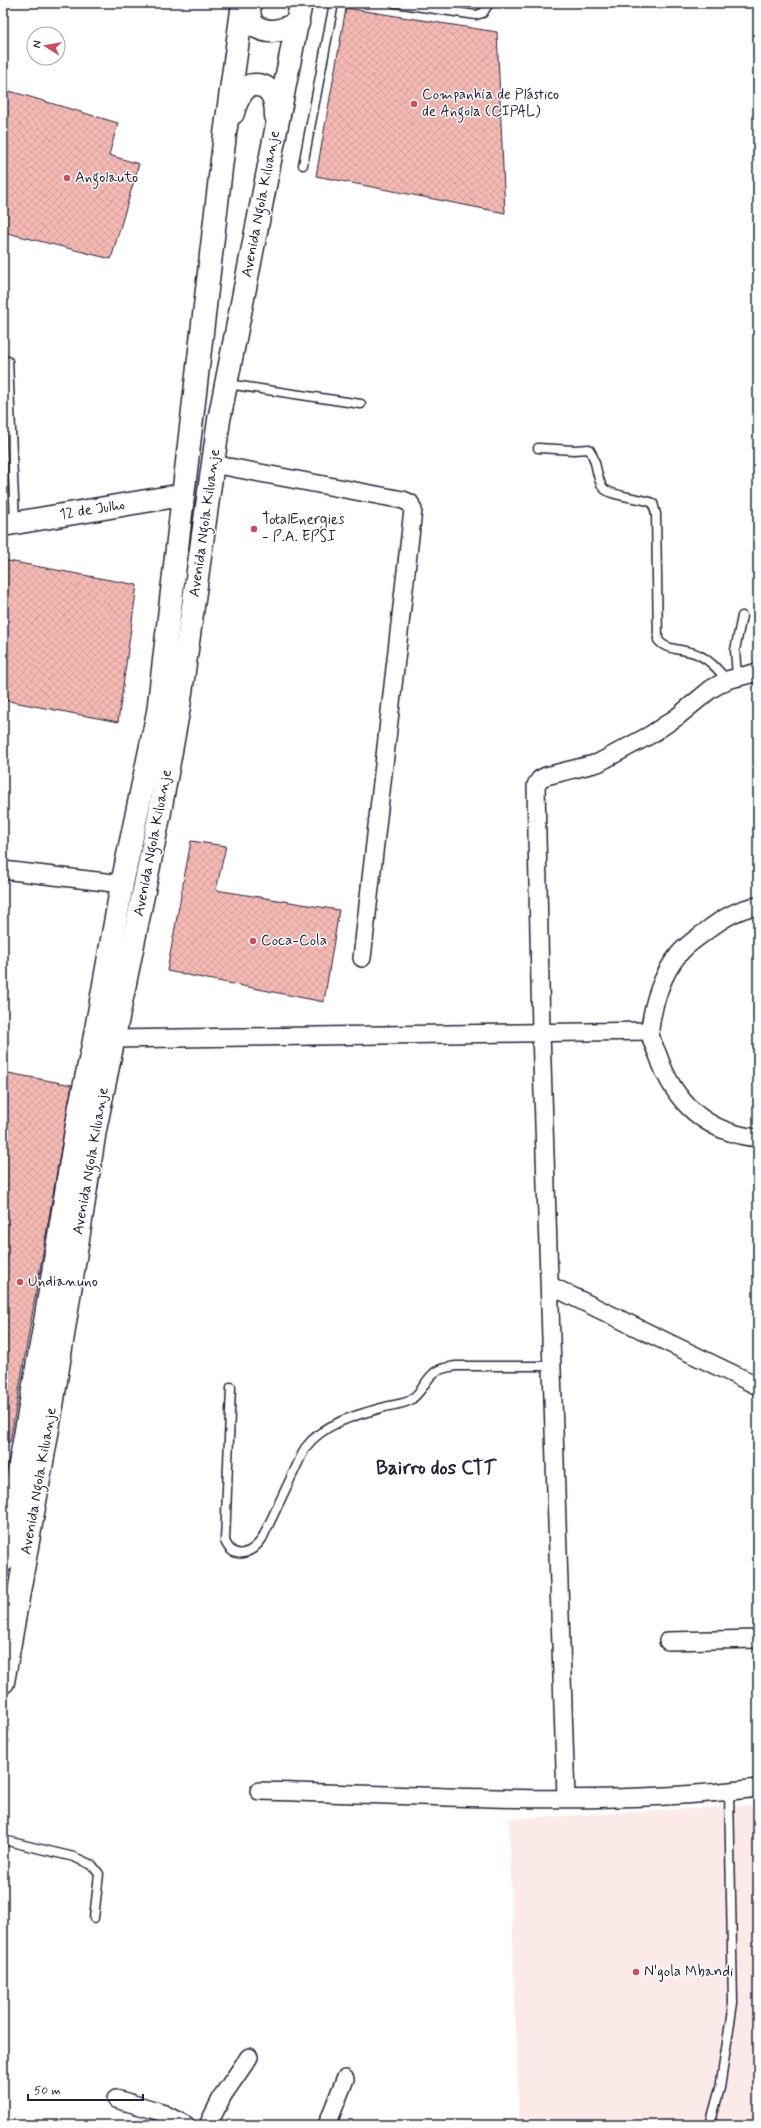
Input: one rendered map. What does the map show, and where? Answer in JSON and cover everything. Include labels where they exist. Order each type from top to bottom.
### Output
[{"type":"main road","name":"Avenida Ngola Kiluanje","points":[[3,1561],[45,1322],[80,1106],[93,1046],[122,884],[158,712],[225,134],[243,3]]},
{"type":"main road","points":[[248,3],[251,23],[258,29],[277,31],[299,13]]},
{"type":"main road","name":"Avenida Ngola Kiluanje","points":[[3,1682],[52,1406],[95,1130],[112,1039],[159,817],[178,707],[226,384],[299,13]]},
{"type":"main road","points":[[225,134],[238,98],[244,89],[251,85],[259,85],[268,88],[272,94],[276,106],[276,129]]},
{"type":"main road","name":"12 de Julho","points":[[9,524],[182,495]]},
{"type":"street","points":[[213,464],[403,500],[410,503],[412,510],[362,958]]},
{"type":"street","points":[[566,1798],[551,1286],[541,1032],[536,785],[540,779],[598,763],[650,735],[676,717],[710,689],[732,678],[758,672]]},
{"type":"street","points":[[3,870],[122,884]]},
{"type":"street","points":[[758,906],[751,906],[723,918],[680,952],[667,971],[658,994],[650,1031],[661,1064],[676,1095],[694,1113],[714,1126],[734,1135],[758,1138]]},
{"type":"street","points":[[112,1039],[650,1031]]},
{"type":"street","points":[[551,1286],[758,1386]]},
{"type":"street","points":[[668,1641],[758,1639]]},
{"type":"street","points":[[259,1791],[566,1798],[729,1791],[758,1788]]},
{"type":"street","points":[[208,2125],[223,2095],[249,2057]]},
{"type":"street","points":[[327,2125],[345,2079]]},
{"type":"street","points":[[116,2099],[158,2111],[186,2125]]},
{"type":"lane","points":[[303,165],[334,3]]},
{"type":"lane","points":[[395,3],[476,15],[483,13],[489,3]]},
{"type":"lane","points":[[8,361],[9,524]]},
{"type":"lane","points":[[226,384],[361,404]]},
{"type":"lane","points":[[538,448],[574,450],[589,449],[595,457],[602,487],[610,493],[646,500],[653,503],[656,514],[658,640],[661,644],[704,657],[732,678]]},
{"type":"lane","points":[[732,678],[735,650],[742,616]]},
{"type":"lane","points":[[231,1387],[225,1541],[229,1550],[234,1553],[245,1553],[255,1548],[262,1539],[305,1448],[312,1439],[324,1430],[342,1421],[408,1401],[421,1392],[434,1374],[443,1368],[456,1366],[553,1366]]},
{"type":"lane","points":[[710,2125],[720,2088],[734,2003],[729,1791]]},
{"type":"lane","points":[[3,1840],[74,1857],[92,1864],[99,1874],[94,1918]]},
{"type":"shaded area","name":"N'gola Mbandi","points":[[758,1805],[758,2125],[519,2125],[509,1819]]},
{"type":"building","name":"Companhia de Plástico de Angola (CIPAL)","points":[[346,8],[497,32],[505,213],[316,176]]},
{"type":"building","name":"Angolauto","points":[[3,89],[118,123],[109,155],[139,164],[111,259],[3,232]]},
{"type":"building","points":[[3,560],[137,585],[118,722],[3,700]]},
{"type":"building","name":"Coca-Cola","points":[[191,841],[226,846],[216,890],[339,910],[324,1002],[167,971]]},
{"type":"building","name":"Undianuno","points":[[3,1072],[72,1085],[10,1442],[3,1442]]},
{"type":"place","name":"Companhia de Plástico de Angola (CIPAL)","points":[[414,104]]},
{"type":"place","name":"Angolauto","points":[[67,178]]},
{"type":"place","name":"TotalEnergies - P.A. EPSI","points":[[254,529]]},
{"type":"place","name":"Coca-Cola","points":[[253,941]]},
{"type":"place","name":"Undianuno","points":[[20,1282]]},
{"type":"place","name":"N'gola Mbandi","points":[[636,1972]]},
{"type":"district","name":"Bairro dos CTT","points":[[436,1468]]}]
